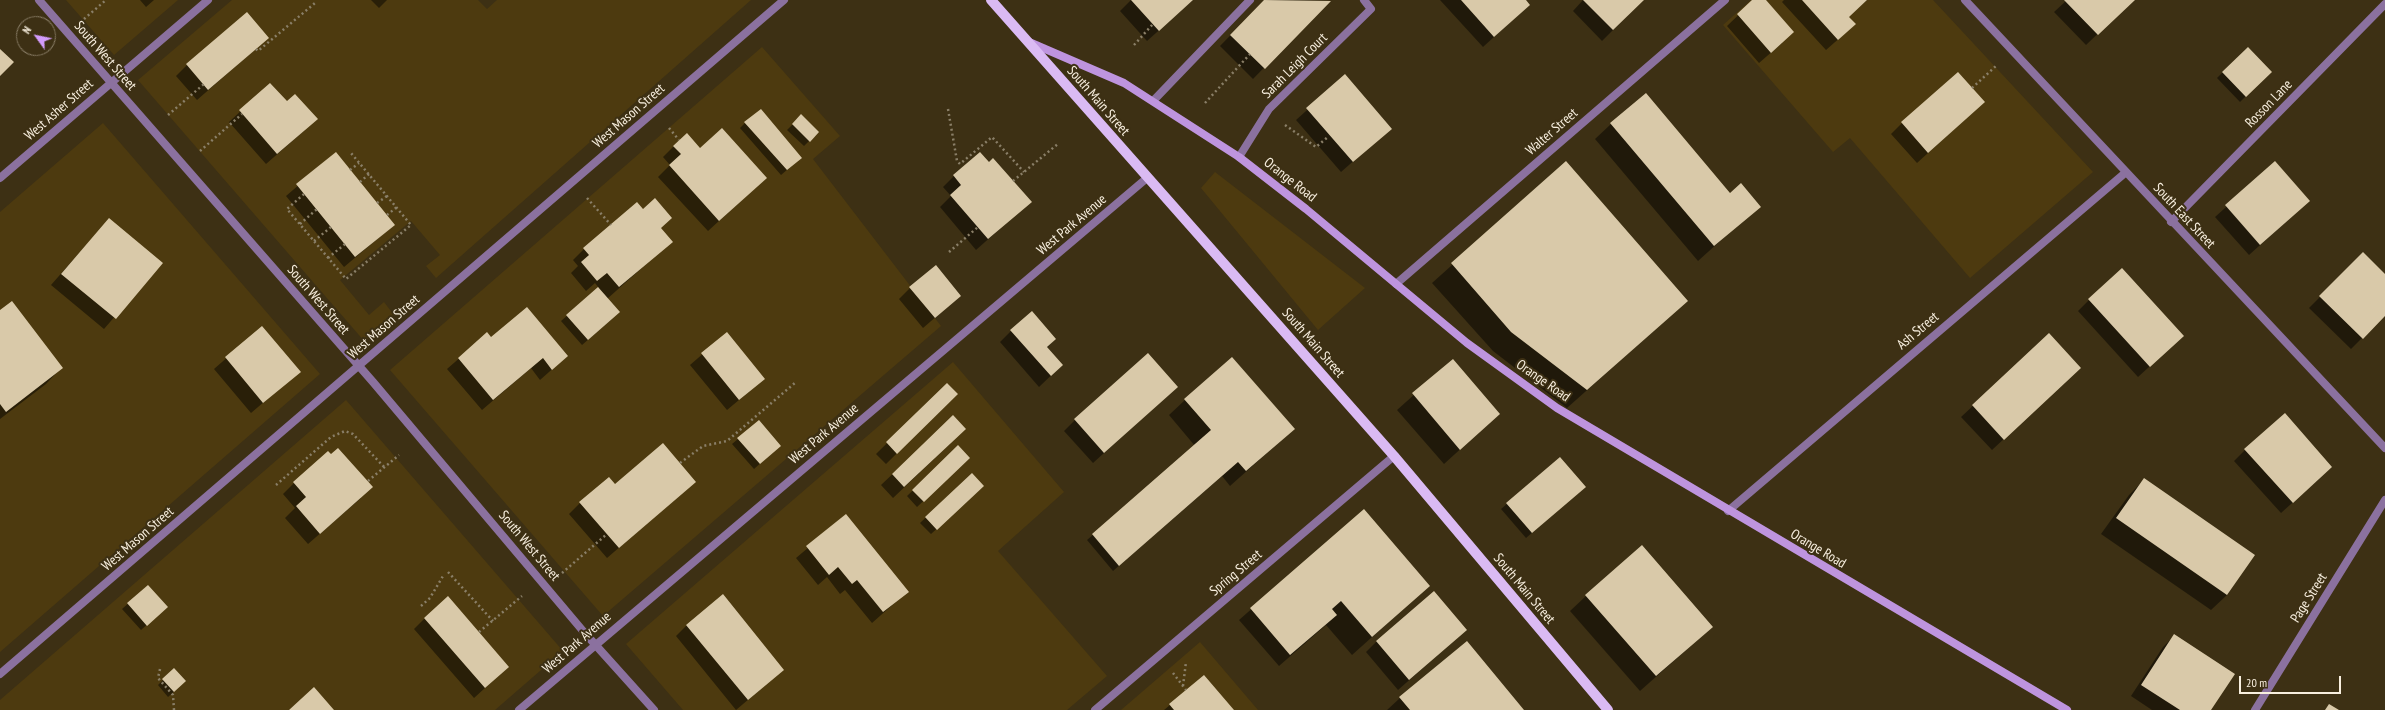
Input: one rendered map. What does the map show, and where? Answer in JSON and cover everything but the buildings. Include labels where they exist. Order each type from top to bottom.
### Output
[{"type":"main road","name":"South Main Street","points":[[991,0],[1394,456],[1608,710]]},
{"type":"main road","name":"Orange Road","points":[[1028,42],[1105,74],[1154,100],[1239,157],[1306,209],[1467,343],[1557,408],[1728,511],[2066,710]]},
{"type":"street","name":"South West Street","points":[[39,0],[358,366],[595,644],[654,710]]},
{"type":"street","name":"West Asher Street","points":[[0,178],[208,0]]},
{"type":"street","name":"West Mason Street","points":[[0,674],[784,0]]},
{"type":"street","points":[[1154,100],[1250,0]]},
{"type":"street","name":"Sarah Leigh Court","points":[[1239,157],[1269,109],[1371,9],[1364,0]]},
{"type":"street","name":"Walter Street","points":[[1396,284],[1725,0]]},
{"type":"street","name":"South East Street","points":[[1965,0],[2171,222],[2385,448]]},
{"type":"street","name":"Rosson Lane","points":[[2171,222],[2385,4]]},
{"type":"street","name":"Ash Street","points":[[1728,511],[2125,172]]},
{"type":"street","name":"West Park Avenue","points":[[519,710],[595,644],[1147,178]]},
{"type":"street","name":"Spring Street","points":[[1095,710],[1394,456]]},
{"type":"street","name":"Page Street","points":[[2255,710],[2385,500]]},
{"type":"path","points":[[80,22],[106,0]]},
{"type":"path","points":[[256,50],[258,52],[315,3]]},
{"type":"path","points":[[1134,45],[1153,24]]},
{"type":"path","points":[[1205,103],[1250,54]]},
{"type":"path","points":[[1972,88],[1998,64]]},
{"type":"path","points":[[165,118],[204,84]]},
{"type":"path","points":[[948,109],[957,161],[960,164],[992,137],[1024,172]]},
{"type":"path","points":[[1269,109],[1280,122],[1316,147],[1329,136]]},
{"type":"path","points":[[196,154],[242,114]]},
{"type":"path","points":[[667,126],[680,140]]},
{"type":"path","points":[[1013,181],[1059,143]]},
{"type":"path","points":[[304,194],[287,209],[346,279],[411,225],[351,153]]},
{"type":"path","points":[[350,170],[359,162]]},
{"type":"path","points":[[360,182],[369,174]]},
{"type":"path","points":[[377,203],[387,196]]},
{"type":"path","points":[[585,197],[610,224]]},
{"type":"path","points":[[387,215],[397,207]]},
{"type":"path","points":[[300,224],[317,209]]},
{"type":"path","points":[[314,241],[331,227]]},
{"type":"path","points":[[949,252],[978,227]]},
{"type":"path","points":[[328,258],[345,244]]},
{"type":"path","points":[[680,463],[702,446],[727,441],[796,382]]},
{"type":"path","points":[[276,485],[331,437],[345,431],[353,434],[384,468]]},
{"type":"path","points":[[368,481],[399,455]]},
{"type":"path","points":[[562,573],[607,534]]},
{"type":"path","points":[[448,572],[493,621]]},
{"type":"path","points":[[421,606],[430,598],[443,576]]},
{"type":"path","points":[[479,632],[522,596]]},
{"type":"path","points":[[160,669],[158,678],[173,695],[174,710]]},
{"type":"path","points":[[1183,686],[1186,690]]},
{"type":"shaded area","points":[[66,0],[178,0],[114,55]]},
{"type":"shaded area","points":[[232,0],[478,0],[487,9],[497,0],[751,0],[436,278],[426,266],[440,255],[411,221],[340,280],[369,315],[384,302],[394,315],[365,342],[138,80]]},
{"type":"shaded area","points":[[1751,0],[1933,0],[2093,172],[1970,278],[1850,138],[1833,152],[1723,25]]},
{"type":"shaded area","points":[[762,47],[840,136],[813,159],[941,326],[603,616],[390,370]]},
{"type":"shaded area","points":[[103,123],[320,374],[0,652],[0,212]]},
{"type":"shaded area","points":[[1215,172],[1365,288],[1318,330],[1201,188]]},
{"type":"shaded area","points":[[953,362],[1064,492],[998,551],[1107,676],[1067,710],[683,710],[626,644]]},
{"type":"shaded area","points":[[346,400],[563,651],[495,710],[0,710],[0,700]]},
{"type":"shaded area","points":[[1200,642],[1258,710],[1121,710]]}]
